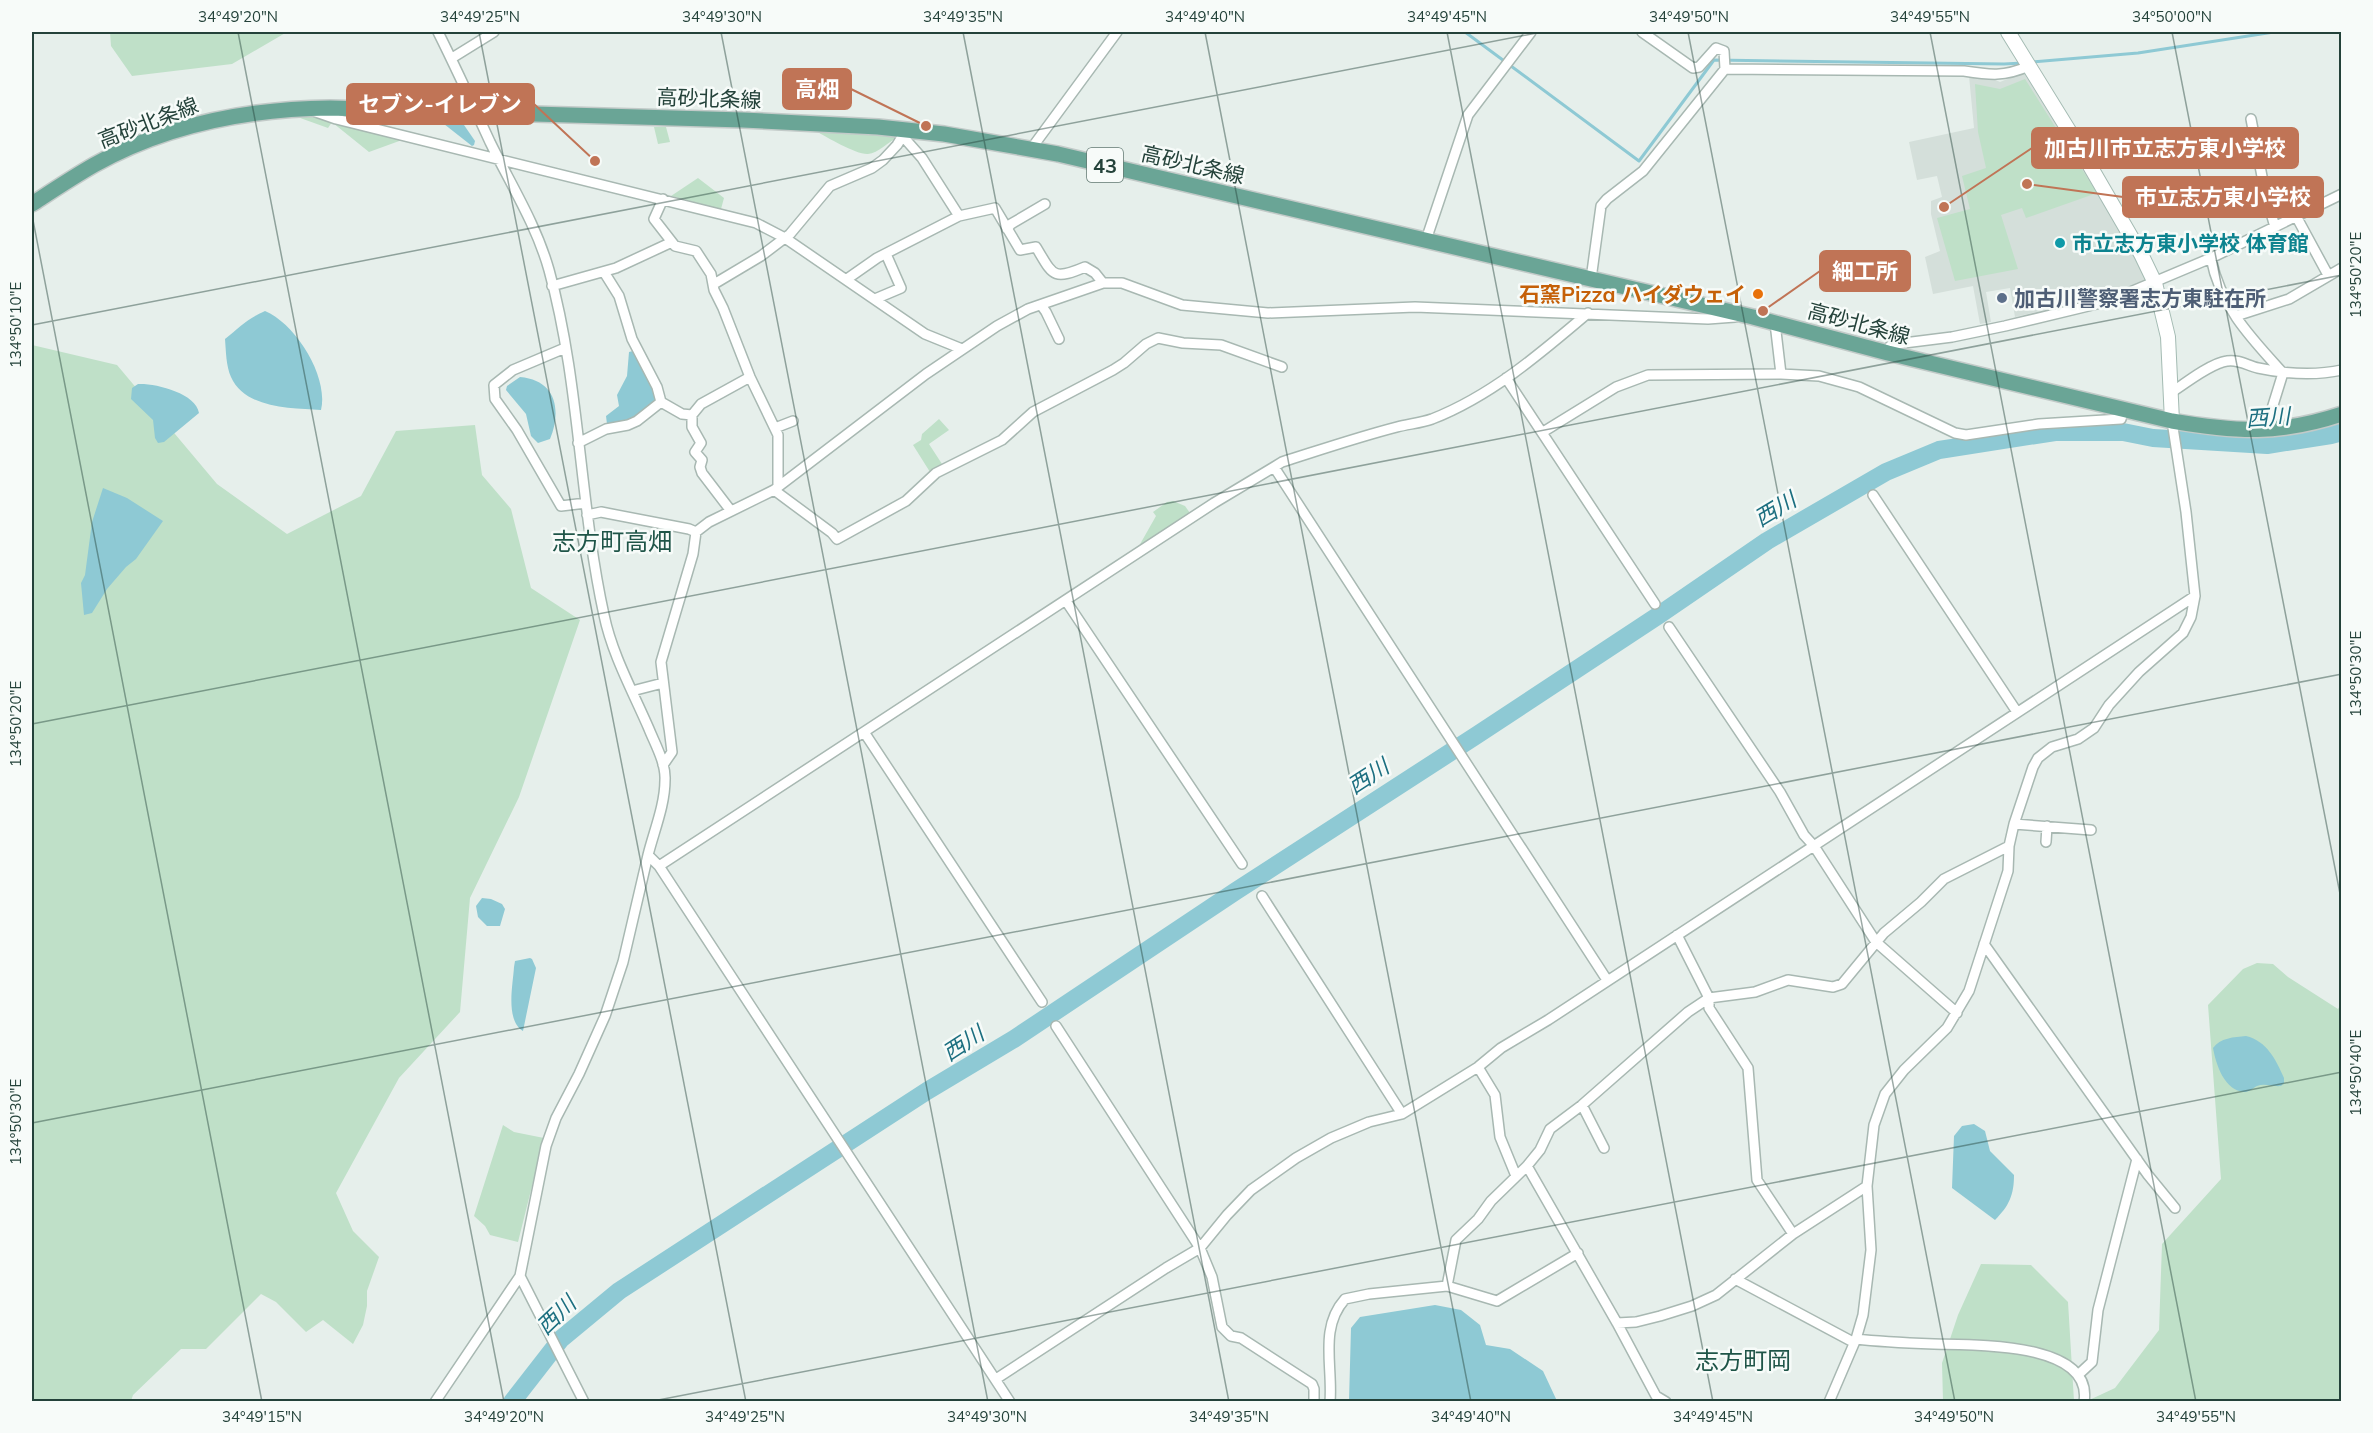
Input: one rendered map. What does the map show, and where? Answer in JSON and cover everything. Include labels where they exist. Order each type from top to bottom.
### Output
[{"type":"main road","points":[[2008,32],[2116,211],[2155,283],[2168,337],[2172,426]]},
{"type":"main road","name":"高砂北条線","points":[[32,204],[95,165],[171,131],[223,117],[306,108],[742,120],[907,129],[1031,148],[1426,240],[1753,317],[1888,353],[2124,409],[2172,426],[2265,431],[2293,428],[2342,414]]},
{"type":"street","points":[[435,1401],[520,1276],[546,1146],[556,1118],[579,1074],[604,1016],[623,962],[666,778],[663,765],[605,623],[596,582],[565,348],[540,241],[438,32]]},
{"type":"street","points":[[452,58],[494,32]]},
{"type":"street","points":[[1031,148],[1117,32]]},
{"type":"street","points":[[1426,240],[1468,115],[1531,32]]},
{"type":"street","points":[[1591,279],[1601,206],[1643,171],[1725,69],[1724,51],[1716,48],[1699,67],[1693,68],[1642,32]]},
{"type":"street","points":[[1725,69],[1964,72],[2000,75],[2013,73],[2026,60]]},
{"type":"street","points":[[306,108],[336,120],[756,223],[785,238],[925,334],[962,349]]},
{"type":"street","points":[[2251,119],[2265,192],[2275,227]]},
{"type":"street","points":[[907,129],[906,140],[922,158],[959,216]]},
{"type":"street","points":[[714,284],[761,256],[785,238],[830,186],[872,168],[883,160],[897,146],[907,129]]},
{"type":"street","points":[[1888,353],[1890,346],[1896,344],[1952,336],[2109,301],[2211,258],[2342,194]]},
{"type":"street","points":[[663,199],[654,219],[675,246],[696,251],[704,261],[750,377],[778,435],[776,489]]},
{"type":"street","points":[[1007,229],[1011,224],[1045,204]]},
{"type":"street","points":[[847,279],[886,254],[959,216],[995,208],[1020,250],[1036,247],[1055,274],[1065,275],[1084,267],[1095,273],[1103,283]]},
{"type":"street","points":[[2296,216],[2328,275]]},
{"type":"street","points":[[552,286],[604,272],[672,242]]},
{"type":"street","points":[[875,299],[901,288],[886,254]]},
{"type":"street","points":[[2211,258],[2215,278],[2239,325],[2283,373]]},
{"type":"street","points":[[2236,316],[2289,299],[2342,268]]},
{"type":"street","points":[[604,272],[619,296],[632,339],[657,387],[661,402],[682,414],[692,415]]},
{"type":"street","points":[[587,515],[601,512],[696,532],[731,511],[776,489],[926,374],[997,326],[1028,309],[1103,283],[1122,283],[1182,305],[1268,314],[1415,307],[1708,318],[1753,317]]},
{"type":"street","points":[[1041,305],[1059,339]]},
{"type":"street","points":[[659,866],[1214,503],[1282,462],[1431,419],[1461,405],[1506,378],[1588,313]]},
{"type":"street","points":[[1775,323],[1781,374]]},
{"type":"street","points":[[776,489],[832,532],[837,539],[906,501],[936,473],[1002,440],[1033,412],[1113,370],[1146,344],[1158,338],[1183,343],[1221,345],[1282,367]]},
{"type":"street","points":[[565,348],[513,370],[494,385],[494,392],[495,399],[518,430],[561,506],[586,503]]},
{"type":"street","points":[[2171,393],[2193,377],[2226,361],[2241,362],[2283,373],[2325,373],[2342,370]]},
{"type":"street","points":[[2265,431],[2283,373]]},
{"type":"street","points":[[1543,432],[1616,387],[1648,375],[1819,376],[1859,387],[1954,433],[1966,435],[2039,424],[2121,419],[2124,409]]},
{"type":"street","points":[[731,511],[702,473],[700,467],[702,460],[695,452],[701,443],[692,427],[692,415],[701,404],[750,377]]},
{"type":"street","points":[[1506,378],[1655,604]]},
{"type":"street","points":[[579,443],[606,429],[637,421],[661,402]]},
{"type":"street","points":[[775,428],[793,421]]},
{"type":"street","points":[[1829,1401],[1855,1341],[1863,1315],[1871,1250],[1866,1186],[1874,1125],[1885,1094],[1904,1070],[1947,1028],[1969,991],[2008,871],[2009,846],[2014,824],[2033,767],[2038,758],[2052,747],[2078,739],[2094,728],[2109,705],[2139,672],[2183,633],[2191,617],[2195,596],[2186,512],[2172,426]]},
{"type":"street","points":[[1274,467],[1607,980]]},
{"type":"street","points":[[1873,495],[2017,712]]},
{"type":"street","points":[[663,765],[672,752],[661,662],[693,554],[696,532]]},
{"type":"street","points":[[996,1379],[1200,1248],[1251,1190],[1296,1158],[1331,1138],[1369,1122],[1402,1114],[1478,1067],[1501,1048],[1548,1020],[2195,596]]},
{"type":"street","points":[[1066,601],[1242,864]]},
{"type":"street","points":[[1669,627],[1780,792],[1804,835],[1814,846],[1876,942],[1957,1013]]},
{"type":"street","points":[[632,691],[663,683]]},
{"type":"street","points":[[864,732],[1042,1002]]},
{"type":"street","points":[[2014,824],[2091,830]]},
{"type":"street","points":[[2046,842],[2047,826]]},
{"type":"street","points":[[1446,1286],[1456,1240],[1527,1166],[1540,1150],[1550,1129],[1582,1105],[1688,1012],[1709,998],[1755,992],[1788,980],[1833,987],[1848,979],[1876,942],[1944,879],[2009,846]]},
{"type":"street","points":[[648,855],[659,866],[1010,1401]]},
{"type":"street","points":[[1262,896],[1402,1114]]},
{"type":"street","points":[[1677,935],[1709,998],[1709,1008],[1748,1068],[1757,1180],[1793,1234]]},
{"type":"street","points":[[1984,944],[2137,1159],[2175,1208]]},
{"type":"street","points":[[1056,1026],[1200,1248],[1212,1277],[1222,1327],[1231,1336],[1240,1338],[1312,1384],[1314,1401]]},
{"type":"street","points":[[1478,1067],[1495,1095],[1500,1137],[1516,1176]]},
{"type":"street","points":[[1582,1105],[1604,1148]]},
{"type":"street","points":[[2078,1375],[2092,1362],[2098,1310],[2137,1159]]},
{"type":"street","points":[[1527,1166],[1617,1323],[1655,1399],[1666,1401]]},
{"type":"street","points":[[1617,1323],[1636,1322],[1692,1306],[1716,1294],[1793,1234],[1866,1186]]},
{"type":"street","points":[[1330,1401],[1328,1334],[1332,1317],[1345,1299],[1369,1294],[1446,1286],[1497,1301],[1578,1253]]},
{"type":"street","points":[[520,1276],[584,1401]]},
{"type":"street","points":[[1735,1279],[1855,1341],[1999,1346],[2025,1350],[2058,1360],[2078,1375],[2085,1390],[2084,1401]]},
{"type":"shaded area","points":[[2027,71],[2150,279],[2114,293],[2015,317],[2010,288],[1986,292],[1991,322],[1980,324],[1973,286],[1933,294],[1925,257],[1940,251],[1931,214],[1931,201],[1942,197],[1937,176],[1917,180],[1909,142],[1974,128],[1969,76],[1991,78],[2000,82]]},
{"type":"green space","points":[[110,32],[287,32],[232,64],[132,76],[111,46]]},
{"type":"green space","points":[[2025,79],[2097,193],[2026,218],[2022,208],[2001,215],[2018,269],[1955,281],[1937,218],[1970,209],[1962,176],[1986,168],[1978,132],[1975,84],[2000,89]]},
{"type":"green space","points":[[289,114],[307,114],[332,122],[328,128]]},
{"type":"green space","points":[[333,123],[401,138],[402,140],[369,152]]},
{"type":"green space","points":[[654,127],[666,127],[670,142],[658,144]]},
{"type":"green space","points":[[816,131],[898,135],[879,150],[863,154]]},
{"type":"green space","points":[[698,178],[724,198],[721,209],[671,196]]},
{"type":"green space","points":[[32,345],[117,365],[217,484],[287,534],[361,496],[396,431],[475,425],[482,475],[511,509],[531,588],[580,620],[519,797],[470,898],[460,1012],[399,1078],[336,1193],[353,1231],[379,1257],[367,1291],[363,1325],[353,1344],[323,1320],[306,1332],[276,1302],[261,1294],[206,1349],[181,1349],[133,1395],[131,1401],[32,1402]]},
{"type":"green space","points":[[939,419],[949,430],[929,444],[942,464],[930,472],[913,445],[921,440],[922,434]]},
{"type":"green space","points":[[1173,501],[1185,506],[1190,513],[1139,546],[1156,516],[1153,512],[1167,502]]},
{"type":"green space","points":[[2257,963],[2273,964],[2288,977],[2338,1009],[2341,1004],[2341,1401],[2085,1402],[2115,1388],[2159,1330],[2162,1244],[2221,1179],[2208,1005],[2243,969]]},
{"type":"green space","points":[[503,1125],[514,1132],[544,1138],[518,1242],[490,1235],[485,1226],[474,1216]]},
{"type":"green space","points":[[1981,1264],[2031,1265],[2068,1302],[2074,1401],[1943,1401],[1942,1363],[1958,1315]]},
{"type":"water","points":[[444,124],[464,125],[475,141],[474,145],[472,146]]},
{"type":"water","points":[[265,311],[288,327],[308,353],[320,382],[321,410],[283,407],[258,401],[238,388],[231,377],[225,339],[248,320]]},
{"type":"water","points":[[633,351],[656,393],[657,400],[631,420],[607,424],[606,416],[619,406],[617,395],[627,376],[629,352]]},
{"type":"water","points":[[520,377],[542,384],[553,398],[555,418],[550,439],[538,443],[531,436],[526,414],[506,390],[507,386]]},
{"type":"water","points":[[138,384],[164,387],[183,395],[191,400],[199,413],[164,442],[158,443],[155,438],[153,420],[131,399],[132,388]]},
{"type":"water","points":[[103,488],[127,498],[163,521],[136,559],[107,589],[92,613],[84,615],[81,583],[85,575],[92,522]]},
{"type":"water","points":[[482,898],[502,904],[505,909],[500,926],[487,926],[478,917],[476,906]]},
{"type":"water","points":[[530,958],[536,968],[523,1031],[517,1026],[512,1011],[512,983],[515,961]]},
{"type":"water","points":[[2246,1036],[2260,1042],[2270,1052],[2284,1078],[2281,1086],[2260,1085],[2245,1092],[2226,1082],[2219,1069],[2213,1048],[2223,1040]]},
{"type":"water","points":[[1974,1124],[1985,1131],[1990,1151],[2014,1175],[2010,1200],[1995,1220],[1952,1188],[1954,1136],[1962,1126]]},
{"type":"water","points":[[1435,1305],[1461,1310],[1480,1325],[1486,1345],[1510,1349],[1543,1371],[1557,1401],[1349,1401],[1351,1328],[1360,1317]]},
{"type":"waterway","points":[[1465,32],[1639,161],[1714,60],[2023,63]]},
{"type":"waterway","points":[[2032,62],[2138,53],[2274,32]]},
{"type":"waterway","name":"西川","points":[[512,1402],[561,1339],[619,1291],[927,1091],[1014,1039],[1659,615],[1767,541],[1886,472],[1939,450],[2055,432],[2123,432],[2153,438],[2267,445],[2342,432]]},
{"type":"place","name":"高畑","points":[[926,126]]},
{"type":"place","name":"セブン-イレブン","points":[[595,161]]},
{"type":"place","name":"市立志方東小学校","points":[[2027,184]]},
{"type":"place","name":"加古川市立志方東小学校","points":[[1944,207]]},
{"type":"place","name":"市立志方東小学校 体育館","points":[[2060,243]]},
{"type":"place","name":"石窯Pizza ハイダウェイ","points":[[1758,294]]},
{"type":"place","name":"加古川警察署志方東駐在所","points":[[2002,298]]},
{"type":"place","name":"細工所","points":[[1763,311]]},
{"type":"district","name":"志方町高畑","points":[[612,541]]},
{"type":"district","name":"志方町岡","points":[[1743,1360]]}]
